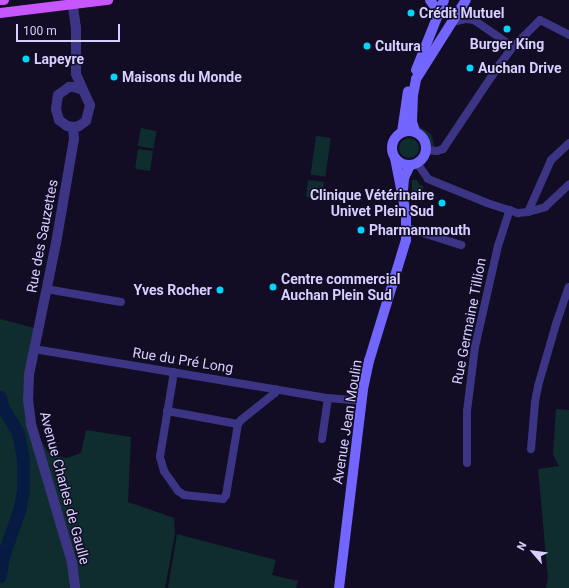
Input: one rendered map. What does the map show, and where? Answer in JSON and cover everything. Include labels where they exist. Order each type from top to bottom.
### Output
[{"type":"main road","points":[[0,13],[73,2],[108,0]]},
{"type":"main road","points":[[430,0],[435,8],[435,25]]},
{"type":"main road","points":[[402,132],[411,83],[444,0]]},
{"type":"main road","points":[[415,131],[402,132],[397,135],[392,143],[392,152],[400,163],[414,164],[423,158],[426,150],[424,138],[415,131],[412,122],[413,95],[416,79],[466,0]]},
{"type":"main road","name":"Avenue Jean Moulin","points":[[395,158],[399,184],[403,194]]},
{"type":"main road","name":"Avenue Jean Moulin","points":[[339,588],[362,401],[369,361],[402,254],[407,228],[403,194],[404,178],[414,164]]},
{"type":"street","points":[[73,2],[76,27],[76,74],[88,98],[90,112],[86,121],[79,126],[72,127],[67,126],[59,120],[56,109],[58,95],[69,87],[76,74]]},
{"type":"street","points":[[452,22],[466,19],[474,20],[513,47]]},
{"type":"street","points":[[426,150],[437,151],[443,149],[491,76],[513,47],[540,20],[569,36]]},
{"type":"street","points":[[69,87],[83,90]]},
{"type":"street","name":"Rue des Sauzettes","points":[[34,349],[72,149],[72,127]]},
{"type":"street","points":[[528,212],[551,160],[569,143]]},
{"type":"street","points":[[414,164],[428,179],[518,213],[545,207],[569,185]]},
{"type":"street","name":"Rue Germaine Tillion","points":[[466,463],[467,411],[475,347],[498,246],[510,210]]},
{"type":"street","points":[[407,228],[461,245]]},
{"type":"street","points":[[531,449],[535,402],[538,386],[569,286]]},
{"type":"street","points":[[46,289],[121,302]]},
{"type":"street","name":"Rue du Pré Long","points":[[34,349],[328,398],[362,401]]},
{"type":"street","name":"Avenue Charles de Gaulle","points":[[34,349],[29,380],[28,399],[31,424],[72,562],[75,588]]},
{"type":"street","points":[[174,372],[160,457],[161,465],[178,491],[184,495],[223,499],[226,496],[238,424],[275,393],[276,389]]},
{"type":"street","points":[[322,439],[328,398]]},
{"type":"street","points":[[167,410],[238,424]]},
{"type":"green space","points":[[417,125],[431,134],[435,148],[431,146],[426,135]]},
{"type":"green space","points":[[141,128],[157,131],[153,149],[138,146]]},
{"type":"green space","points":[[316,136],[331,138],[325,177],[311,175]]},
{"type":"green space","points":[[405,138],[413,138],[419,144],[419,152],[413,158],[405,158],[399,152],[399,144]]},
{"type":"green space","points":[[138,149],[153,151],[150,171],[135,169]]},
{"type":"green space","points":[[308,180],[324,182],[322,199],[306,197]]},
{"type":"green space","points":[[412,180],[417,180],[419,184],[424,187],[421,194],[415,195],[412,192]]},
{"type":"green space","points":[[0,319],[38,329],[34,349],[31,424],[50,455],[67,458],[81,453],[86,430],[131,437],[128,502],[174,518],[175,534],[165,588],[0,588]]},
{"type":"green space","points":[[556,409],[569,410],[569,588],[546,588],[548,578],[538,469],[559,466],[553,455]]},
{"type":"green space","points":[[177,534],[276,560],[272,575],[298,581],[296,588],[168,588]]},
{"type":"waterway","points":[[0,397],[2,406],[18,433],[23,458],[23,491],[19,511],[3,556],[0,576]]},
{"type":"place","name":"Crédit Mutuel","points":[[411,13]]},
{"type":"place","name":"Burger King","points":[[507,29]]},
{"type":"place","name":"Cultura","points":[[367,46]]},
{"type":"place","name":"Lapeyre","points":[[26,59]]},
{"type":"place","name":"Auchan Drive","points":[[470,68]]},
{"type":"place","name":"Maisons du Monde","points":[[114,77]]},
{"type":"place","name":"Clinique Vétérinaire Univet Plein Sud","points":[[442,203]]},
{"type":"place","name":"Pharmammouth","points":[[361,230]]},
{"type":"place","name":"Centre commercial Auchan Plein Sud","points":[[273,287]]},
{"type":"place","name":"Yves Rocher","points":[[220,290]]}]
